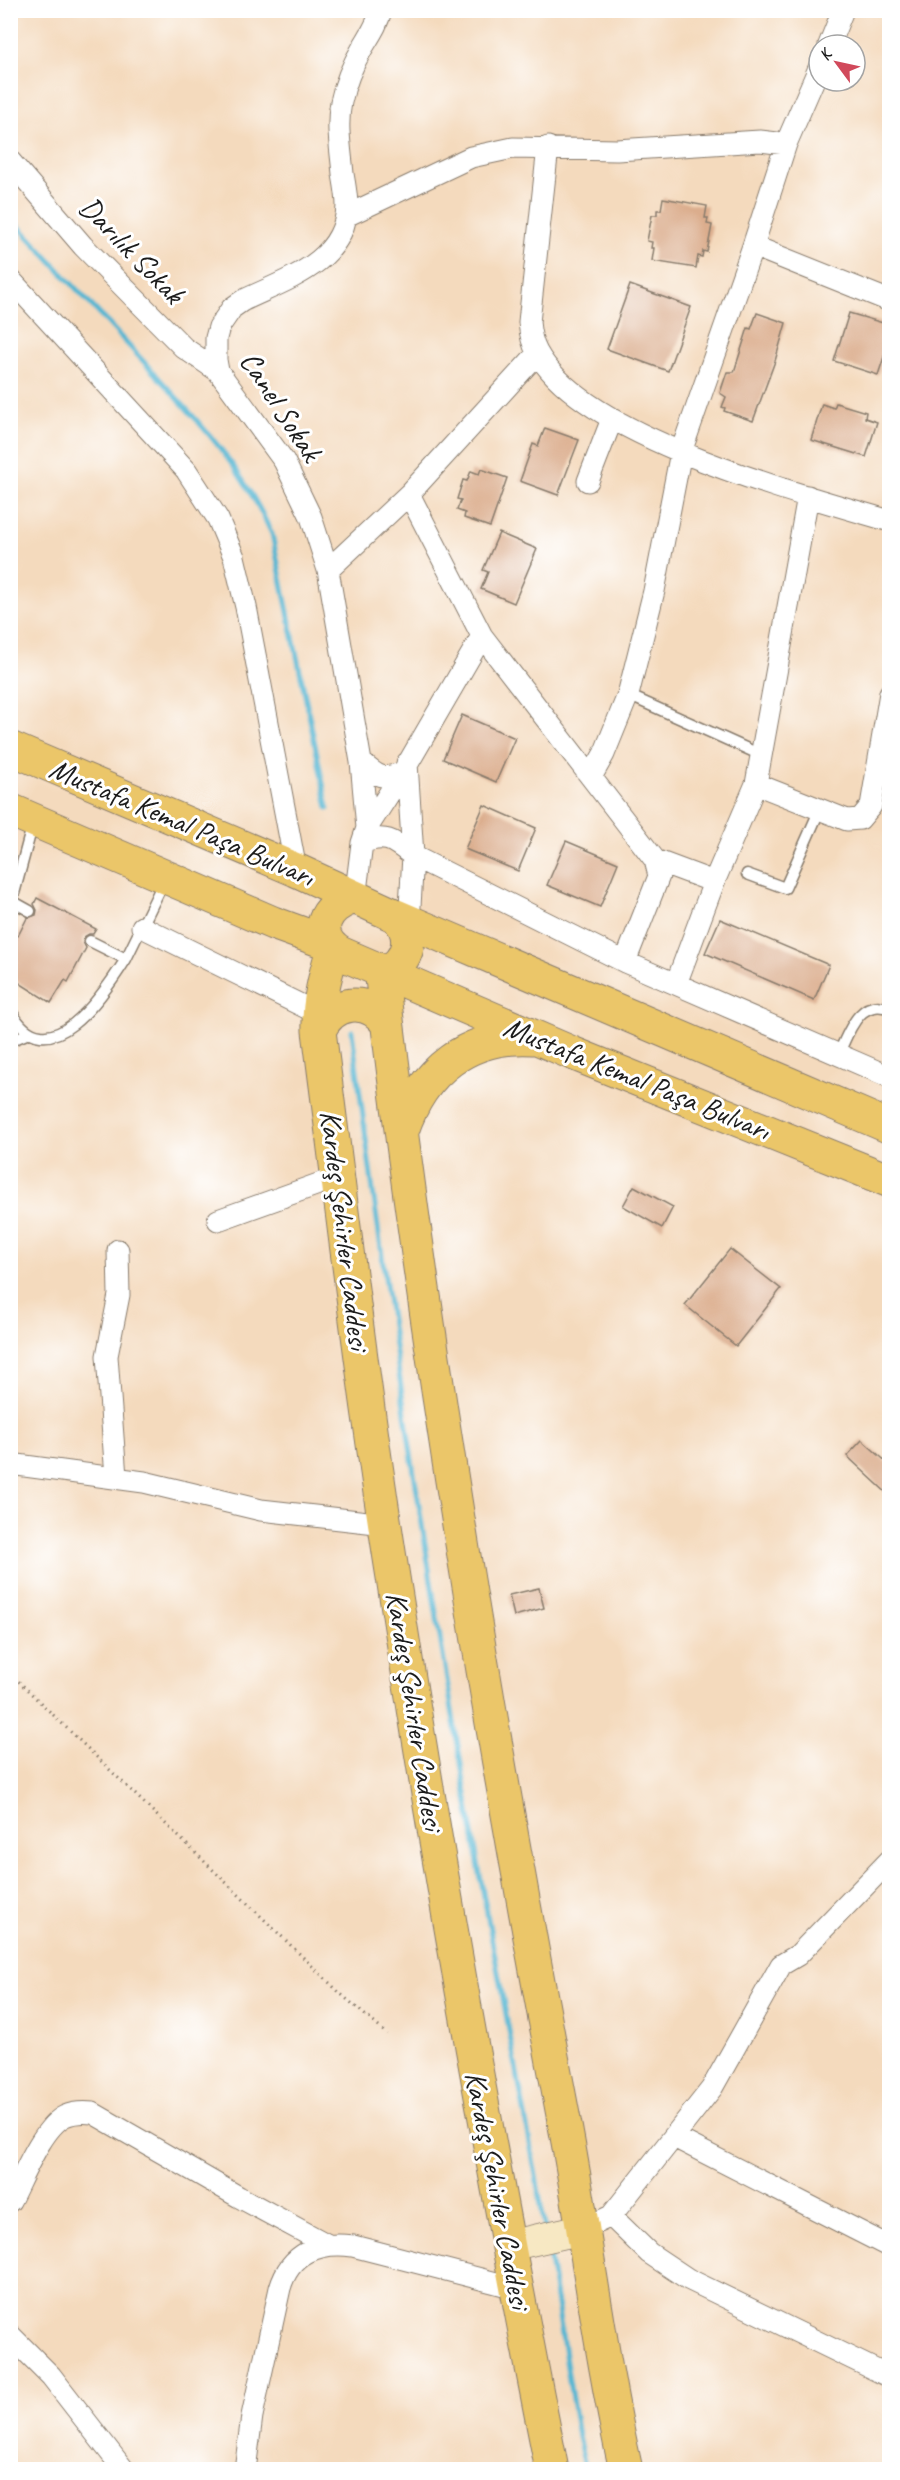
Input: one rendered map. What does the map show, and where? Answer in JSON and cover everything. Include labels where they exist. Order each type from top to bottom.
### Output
[{"type":"main road","name":"Mustafa Kemal Paşa Bulvarı","points":[[10,748],[296,870],[354,898]]},
{"type":"main road","name":"Mustafa Kemal Paşa Bulvarı","points":[[22,815],[331,946]]},
{"type":"main road","points":[[354,898],[402,920],[408,934],[407,949],[398,964],[383,971],[331,946],[324,928],[328,913],[339,902],[354,898]]},
{"type":"main road","name":"Mustafa Kemal Paşa Bulvarı","points":[[402,920],[890,1127]]},
{"type":"main road","name":"Kardeş Şehirler Caddesi","points":[[331,946],[324,977],[319,1022],[385,1524],[451,1936],[552,2469]]},
{"type":"main road","name":"Mustafa Kemal Paşa Bulvarı","points":[[383,971],[537,1038],[890,1181]]},
{"type":"main road","points":[[383,971],[387,1023],[441,1408],[508,1823],[597,2222],[613,2411],[626,2469]]},
{"type":"main road","points":[[319,1022],[323,1023],[335,1010],[351,1004],[368,1006],[382,1016],[387,1023]]},
{"type":"main road","points":[[402,1131],[407,1115],[420,1092],[436,1072],[449,1061],[491,1041],[537,1038]]},
{"type":"street","name":"Canel Sokak","points":[[354,898],[365,835],[360,762],[328,570],[312,517],[284,461],[219,371],[214,349],[225,317],[242,301],[310,268],[321,260],[338,238],[346,216],[347,205],[338,122],[341,99],[355,60],[375,28],[381,10]]},
{"type":"street","points":[[834,33],[843,10]]},
{"type":"street","points":[[591,777],[604,754],[628,695],[654,591],[681,452],[786,144],[808,93]]},
{"type":"street","points":[[346,216],[471,157],[513,148],[616,150],[760,141],[786,144]]},
{"type":"street","points":[[548,147],[529,322],[537,354],[563,383],[612,419],[681,452],[808,496],[890,521]]},
{"type":"street","name":"Darılık Sokak","points":[[10,161],[92,254],[184,348],[219,371]]},
{"type":"street","points":[[753,246],[890,301]]},
{"type":"street","points":[[10,279],[186,470],[218,519],[234,557],[246,607],[296,870]]},
{"type":"street","points":[[328,570],[409,494],[537,354]]},
{"type":"street","points":[[588,481],[612,419]]},
{"type":"street","points":[[409,494],[482,636],[655,860],[659,876],[625,962]]},
{"type":"street","points":[[676,984],[714,882],[756,784],[808,496]]},
{"type":"street","points":[[482,636],[365,835],[395,843],[413,856],[625,962],[890,1077]]},
{"type":"street","points":[[756,784],[847,820],[860,819],[871,806],[890,693]]},
{"type":"street","points":[[360,762],[375,774],[388,778],[405,768]]},
{"type":"street","points":[[402,920],[413,856],[405,768]]},
{"type":"street","points":[[655,860],[714,882]]},
{"type":"street","points":[[142,927],[319,1022]]},
{"type":"street","points":[[218,1220],[338,1178]]},
{"type":"street","points":[[116,1477],[107,1356],[119,1295],[118,1250]]},
{"type":"street","points":[[10,1464],[116,1477],[184,1490],[261,1510],[385,1524]]},
{"type":"street","points":[[508,2246],[597,2222],[674,2137],[712,2088],[781,1965],[798,1955],[890,1860]]},
{"type":"street","points":[[10,2201],[17,2173],[52,2125],[73,2113],[93,2113],[229,2192],[328,2245]]},
{"type":"street","points":[[674,2137],[890,2247]]},
{"type":"street","points":[[597,2222],[688,2279],[890,2377]]},
{"type":"street","points":[[244,2469],[252,2416],[282,2279],[299,2257],[317,2247],[353,2246],[516,2288]]},
{"type":"street","points":[[10,2335],[51,2376],[123,2469]]},
{"type":"lane","points":[[628,695],[761,755]]},
{"type":"lane","points":[[747,874],[785,888],[820,809]]},
{"type":"lane","points":[[22,815],[11,902],[30,911]]},
{"type":"lane","points":[[10,1041],[29,1033],[48,1036],[64,1030],[84,1017],[106,990],[126,959],[166,878]]},
{"type":"lane","points":[[90,941],[126,959]]},
{"type":"lane","points":[[838,1055],[856,1018],[861,1013],[876,1007],[890,1010]]},
{"type":"lane","points":[[10,1010],[16,1021],[29,1033]]},
{"type":"path","points":[[10,1673],[341,1994],[387,2034]]},
{"type":"building","points":[[663,198],[707,206],[705,218],[708,218],[707,224],[712,225],[707,252],[703,251],[702,257],[698,256],[696,268],[652,261],[654,248],[651,248],[652,242],[647,241],[652,215],[657,215],[657,210],[661,210]]},
{"type":"building","points":[[630,285],[691,307],[668,371],[607,349]]},
{"type":"building","points":[[757,313],[786,323],[753,421],[724,411],[725,408],[722,407],[726,397],[720,393],[727,372],[734,372],[748,328],[751,329]]},
{"type":"building","points":[[849,313],[890,325],[890,339],[878,375],[834,361]]},
{"type":"building","points":[[836,403],[866,412],[865,418],[877,422],[866,457],[811,440],[822,404],[834,408]]},
{"type":"building","points":[[545,428],[579,440],[558,495],[520,481],[533,444],[538,446]]},
{"type":"building","points":[[481,469],[507,478],[490,527],[464,518],[465,513],[457,510],[461,500],[457,499],[463,480],[467,481],[471,471],[479,474]]},
{"type":"building","points":[[499,533],[537,549],[514,603],[481,589],[488,572],[483,570]]},
{"type":"building","points":[[462,715],[515,738],[496,782],[443,759]]},
{"type":"building","points":[[484,805],[536,828],[518,871],[465,849]]},
{"type":"building","points":[[566,841],[618,863],[600,907],[547,885]]},
{"type":"building","points":[[37,898],[96,929],[93,934],[84,937],[83,942],[86,948],[68,982],[65,980],[51,1003],[10,977],[10,931],[18,936],[27,918],[36,915],[37,910],[34,904]]},
{"type":"building","points":[[720,919],[829,965],[814,1000],[705,953]]},
{"type":"building","points":[[634,1186],[673,1207],[662,1228],[623,1206]]},
{"type":"building","points":[[730,1249],[781,1289],[736,1346],[685,1305]]},
{"type":"building","points":[[862,1440],[890,1465],[890,1496],[847,1456]]},
{"type":"building","points":[[539,1588],[544,1608],[514,1616],[509,1595]]},
{"type":"waterway","points":[[10,217],[216,442],[246,484],[259,508],[272,534],[328,808]]},
{"type":"waterway","points":[[352,1031],[410,1448],[443,1656],[486,1909],[545,2229]]},
{"type":"waterway","points":[[548,2247],[578,2437],[586,2470]]}]
